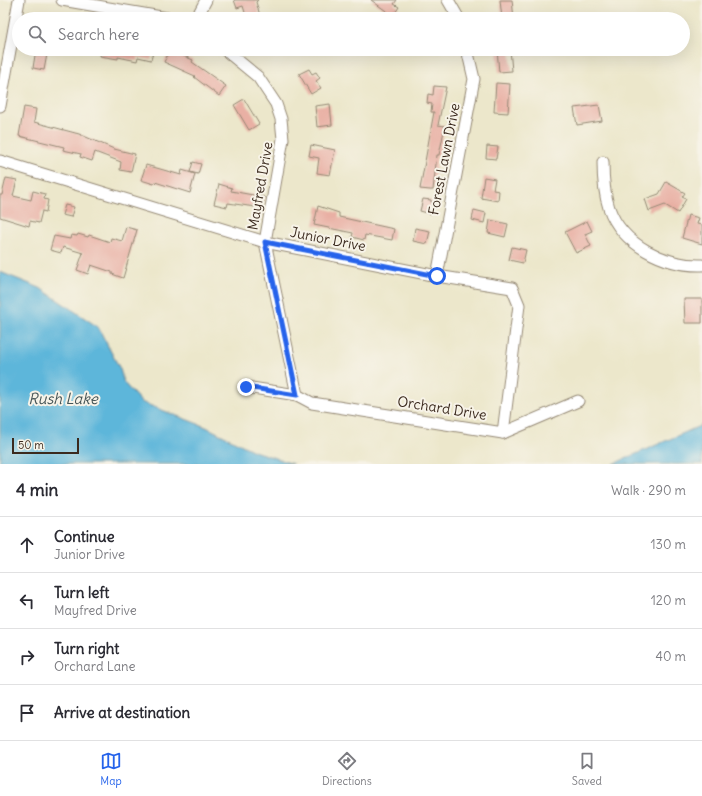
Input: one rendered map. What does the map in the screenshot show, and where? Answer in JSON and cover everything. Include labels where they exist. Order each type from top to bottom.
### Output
[{"type":"street","points":[[17,12],[19,0]]},
{"type":"street","points":[[62,0],[131,12]]},
{"type":"street","points":[[200,12],[206,0]]},
{"type":"street","points":[[448,0],[455,12]]},
{"type":"street","points":[[0,106],[12,39]]},
{"type":"street","name":"Mayfred Drive","points":[[232,56],[258,77],[276,104],[281,119],[283,139],[265,242],[297,395]]},
{"type":"street","name":"Forest Lawn Drive","points":[[437,276],[474,80],[469,56]]},
{"type":"street","points":[[0,152],[4,162]]},
{"type":"street","name":"Junior Drive","points":[[4,162],[265,242],[437,276],[512,288],[519,305],[503,433]]},
{"type":"street","points":[[603,162],[603,182],[609,208],[617,224],[646,251],[664,260],[686,265],[702,265]]},
{"type":"street","name":"Orchard Drive","points":[[246,387],[297,395],[312,403],[503,433],[578,401]]},
{"type":"water","name":"Rush Lake","points":[[0,272],[40,288],[98,327],[120,369],[124,383],[141,402],[206,427],[254,451],[293,464],[0,464]]},
{"type":"water","points":[[702,425],[702,464],[613,464]]},
{"type":"building","points":[[234,0],[258,0],[256,2],[259,12],[245,12],[243,6],[237,8]]},
{"type":"building","points":[[371,0],[397,0],[394,4],[399,7],[396,12],[388,12]]},
{"type":"building","points":[[500,0],[512,0],[513,12],[501,12]]},
{"type":"building","points":[[35,56],[47,56],[44,70],[33,68]]},
{"type":"building","points":[[100,56],[152,56],[151,60],[138,57],[137,61],[118,57],[118,59]]},
{"type":"building","points":[[167,56],[184,56],[193,60],[192,62],[226,86],[219,96],[194,77],[195,76],[164,62]]},
{"type":"building","points":[[498,56],[511,56],[512,71],[499,72]]},
{"type":"building","points":[[309,69],[312,74],[316,72],[320,78],[316,81],[321,88],[311,94],[299,74]]},
{"type":"building","points":[[496,83],[510,84],[508,113],[494,112]]},
{"type":"building","points":[[434,86],[446,87],[438,125],[445,126],[439,155],[437,155],[433,190],[430,190],[420,189],[434,112],[431,112],[432,104],[427,103],[428,94],[433,95]]},
{"type":"building","points":[[244,99],[259,124],[249,130],[234,105]]},
{"type":"building","points":[[330,104],[332,125],[317,127],[315,106]]},
{"type":"building","points":[[599,105],[602,121],[577,125],[574,108]]},
{"type":"building","points":[[24,107],[36,109],[34,122],[79,134],[114,149],[135,154],[131,172],[120,170],[121,162],[95,152],[92,161],[80,157],[81,154],[63,150],[64,147],[19,136]]},
{"type":"building","points":[[311,145],[335,150],[330,175],[317,173],[319,158],[309,156]]},
{"type":"building","points":[[487,146],[498,147],[496,159],[486,158]]},
{"type":"building","points":[[193,162],[201,164],[198,174],[190,172]]},
{"type":"building","points":[[146,165],[181,175],[182,170],[195,174],[190,193],[155,182],[154,184],[141,180]]},
{"type":"building","points":[[484,177],[495,179],[493,190],[499,191],[498,201],[481,198]]},
{"type":"building","points":[[6,178],[17,180],[13,196],[31,200],[33,191],[45,194],[44,199],[48,200],[46,212],[42,211],[39,223],[30,221],[29,226],[0,217],[0,195],[2,195]]},
{"type":"building","points":[[666,182],[685,193],[682,197],[686,199],[678,213],[665,205],[649,211],[645,199],[659,194]]},
{"type":"building","points":[[219,184],[232,188],[231,191],[264,197],[262,208],[228,203],[227,207],[214,204]]},
{"type":"building","points":[[423,199],[431,200],[433,203],[431,214],[420,211]]},
{"type":"building","points":[[65,205],[74,207],[71,217],[62,215]]},
{"type":"building","points":[[318,206],[339,213],[339,217],[394,229],[392,240],[365,235],[364,240],[352,237],[353,233],[314,225]]},
{"type":"building","points":[[474,210],[486,213],[484,223],[472,220]]},
{"type":"building","points":[[688,215],[699,218],[697,224],[702,225],[702,244],[682,238]]},
{"type":"building","points":[[490,220],[508,224],[505,237],[488,233]]},
{"type":"building","points":[[587,221],[592,231],[585,234],[591,246],[576,253],[565,232]]},
{"type":"building","points":[[126,227],[137,230],[123,278],[112,274],[112,272],[91,265],[88,274],[77,270],[83,253],[63,247],[61,253],[50,250],[54,236],[70,239],[71,235],[77,236],[78,234],[88,237],[89,235],[110,242],[111,238],[122,241]]},
{"type":"building","points":[[415,228],[430,231],[427,244],[413,241]]},
{"type":"building","points":[[512,247],[526,250],[523,263],[509,260]]},
{"type":"building","points":[[684,299],[702,299],[702,323],[685,323]]},
{"type":"route","points":[[246,387],[297,395],[265,242],[437,276]]}]
